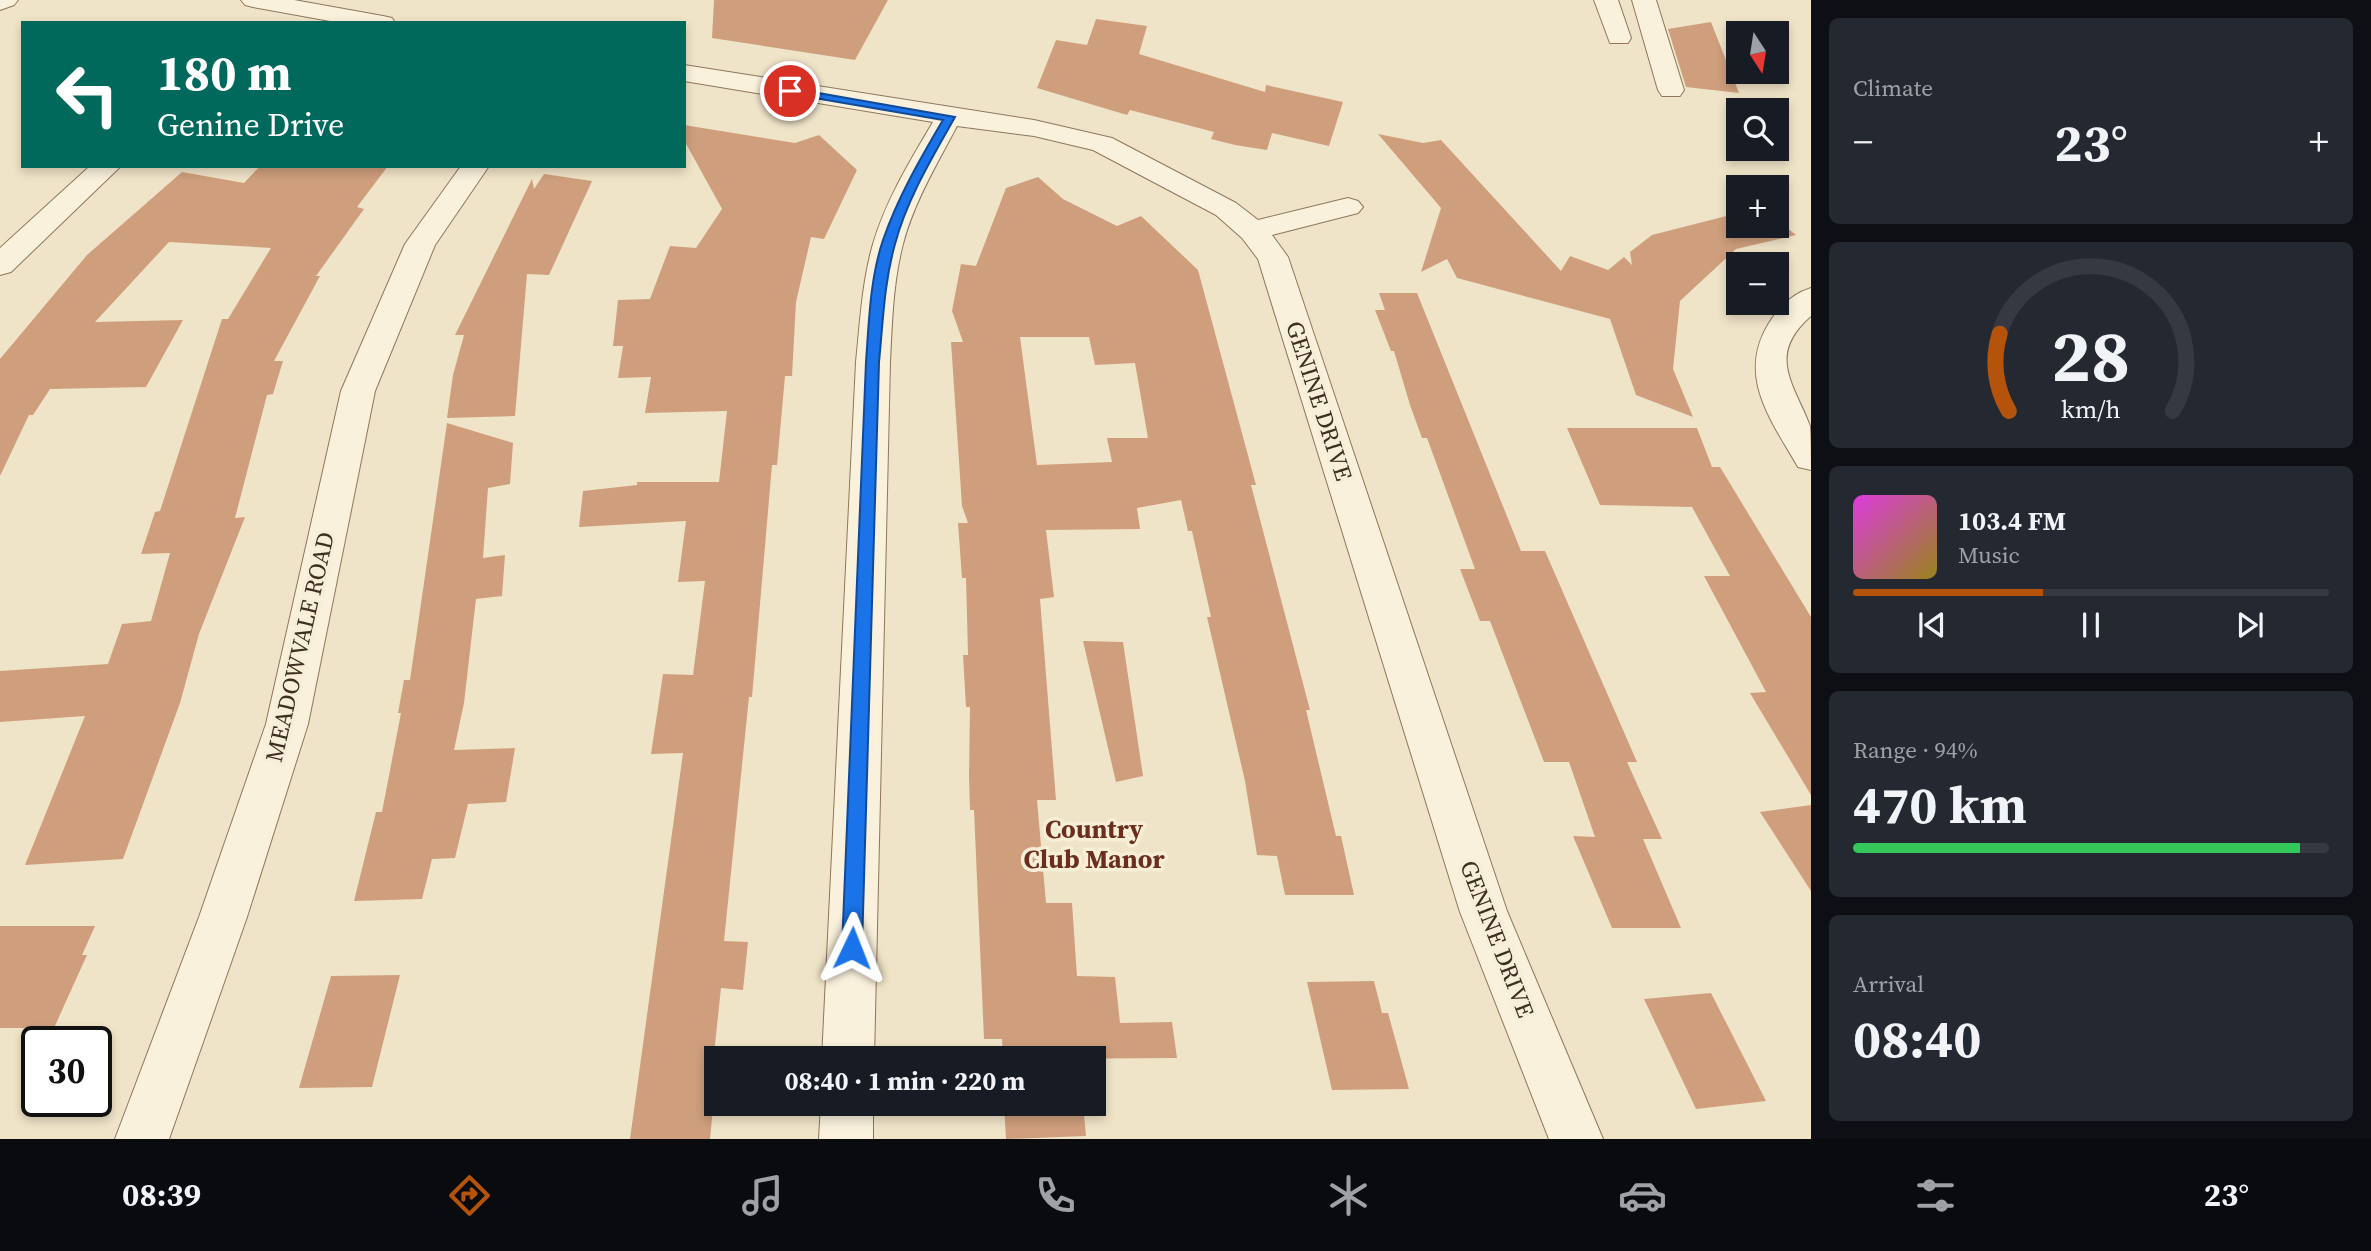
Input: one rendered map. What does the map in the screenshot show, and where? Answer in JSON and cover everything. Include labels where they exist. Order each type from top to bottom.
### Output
[{"type":"street","points":[[0,3],[6,0]]},
{"type":"street","points":[[253,0],[283,15],[358,21]]},
{"type":"street","points":[[1606,0],[1619,37]]},
{"type":"street","points":[[1644,0],[1671,90]]},
{"type":"street","name":"GENINE DRIVE","points":[[686,73],[949,117],[1034,128],[1102,144],[1166,174],[1226,209],[1253,231],[1273,257],[1484,912],[1576,1139]]},
{"type":"street","points":[[848,1046],[873,362],[879,284],[889,242],[914,179],[949,117]]},
{"type":"street","points":[[0,265],[55,211],[105,168]]},
{"type":"street","name":"MEADOWVALE ROAD","points":[[142,1139],[223,917],[288,724],[358,391],[420,244],[474,168]]},
{"type":"street","points":[[1253,231],[1348,207]]},
{"type":"street","points":[[1811,299],[1779,332],[1768,370],[1779,406],[1811,457]]},
{"type":"street","points":[[846,1139],[847,1116]]},
{"type":"building","points":[[714,0],[888,0],[855,60],[712,38]]},
{"type":"building","points":[[1096,19],[1147,26],[1139,54],[1265,92],[1266,85],[1343,102],[1329,146],[1272,133],[1267,150],[1235,145],[1211,139],[1214,132],[1130,110],[1127,115],[1037,88],[1056,40],[1087,45]]},
{"type":"building","points":[[1711,22],[1726,60],[1726,84],[1735,84],[1739,93],[1686,87],[1668,29]]},
{"type":"building","points":[[686,125],[795,143],[819,135],[857,170],[824,239],[811,237],[796,302],[792,376],[785,376],[777,465],[772,465],[752,697],[749,697],[724,941],[748,942],[743,990],[721,988],[715,1046],[704,1046],[704,1116],[712,1116],[710,1139],[630,1139],[683,753],[651,754],[663,674],[693,675],[705,581],[678,582],[686,521],[579,527],[583,491],[637,485],[637,482],[719,482],[727,411],[645,413],[651,377],[618,378],[623,346],[613,346],[618,300],[650,299],[670,246],[696,248],[722,209],[686,144]]},
{"type":"building","points":[[1378,134],[1423,143],[1441,140],[1561,271],[1570,256],[1608,270],[1624,257],[1632,265],[1630,252],[1652,235],[1726,216],[1726,238],[1783,238],[1726,252],[1726,258],[1680,301],[1673,369],[1693,417],[1636,395],[1610,319],[1457,278],[1447,259],[1421,272],[1441,208]]},
{"type":"building","points":[[258,168],[386,168],[357,207],[364,209],[316,276],[320,276],[274,361],[283,361],[273,394],[267,395],[235,518],[245,517],[199,634],[180,703],[123,859],[25,865],[85,716],[0,722],[0,671],[108,664],[122,624],[151,621],[170,553],[141,554],[155,512],[160,511],[222,319],[228,319],[271,248],[169,242],[95,322],[183,320],[146,387],[50,389],[33,415],[29,415],[0,476],[0,359],[87,255],[182,172],[244,183]]},
{"type":"building","points":[[544,174],[592,181],[549,275],[527,274],[515,416],[447,418],[453,375],[464,335],[455,335],[532,179],[534,189]]},
{"type":"building","points":[[1038,177],[1063,199],[1117,226],[1141,216],[1198,270],[1256,485],[1251,485],[1310,710],[1306,710],[1336,836],[1341,836],[1354,895],[1285,895],[1277,856],[1257,855],[1245,781],[1207,617],[1211,617],[1192,531],[1188,531],[1181,500],[1137,508],[1140,529],[1046,530],[1054,597],[1040,599],[1056,800],[1037,800],[1046,903],[1072,903],[1077,976],[1115,977],[1120,1023],[1172,1022],[1177,1058],[1106,1058],[1106,1046],[1002,1046],[1002,1039],[984,1039],[974,810],[970,810],[970,707],[966,707],[963,655],[968,655],[966,578],[962,578],[958,523],[968,523],[962,506],[951,342],[963,342],[952,311],[961,264],[976,266],[1006,188]],"holes":[[[1020,337],[1089,337],[1095,365],[1135,363],[1148,438],[1107,438],[1112,462],[1037,465]]]},
{"type":"building","points":[[1379,293],[1417,293],[1521,551],[1545,551],[1637,762],[1627,762],[1662,839],[1643,839],[1681,928],[1612,928],[1573,836],[1595,837],[1569,762],[1544,762],[1490,621],[1480,621],[1460,569],[1475,569],[1427,438],[1422,438],[1394,351],[1391,351],[1375,310],[1385,310]]},
{"type":"building","points":[[447,423],[513,443],[510,484],[488,488],[483,558],[505,555],[502,596],[476,599],[464,703],[454,750],[515,748],[506,802],[468,804],[455,858],[432,859],[422,899],[354,901],[376,812],[382,812],[401,713],[398,713],[404,680],[410,680]]},
{"type":"building","points":[[1567,428],[1697,428],[1712,467],[1720,467],[1811,617],[1811,795],[1750,693],[1766,692],[1704,576],[1730,576],[1692,507],[1600,505]]},
{"type":"building","points":[[1083,641],[1123,642],[1143,776],[1116,782]]},
{"type":"building","points":[[1811,805],[1811,891],[1760,812]]},
{"type":"building","points":[[0,926],[95,926],[82,955],[87,955],[55,1026],[0,1028]]},
{"type":"building","points":[[400,975],[372,1087],[299,1088],[331,976]]},
{"type":"building","points":[[1374,981],[1382,1013],[1388,1013],[1409,1089],[1332,1090],[1307,982]]},
{"type":"building","points":[[1711,993],[1766,1101],[1696,1109],[1644,999]]},
{"type":"building","points":[[1005,1116],[1084,1116],[1086,1136],[1006,1139]]},
{"type":"district","name":"Country Club Manor","points":[[1094,844]]},
{"type":"route","points":[[790,91],[949,117],[914,179],[889,242],[879,284],[873,362],[852,948]]}]
